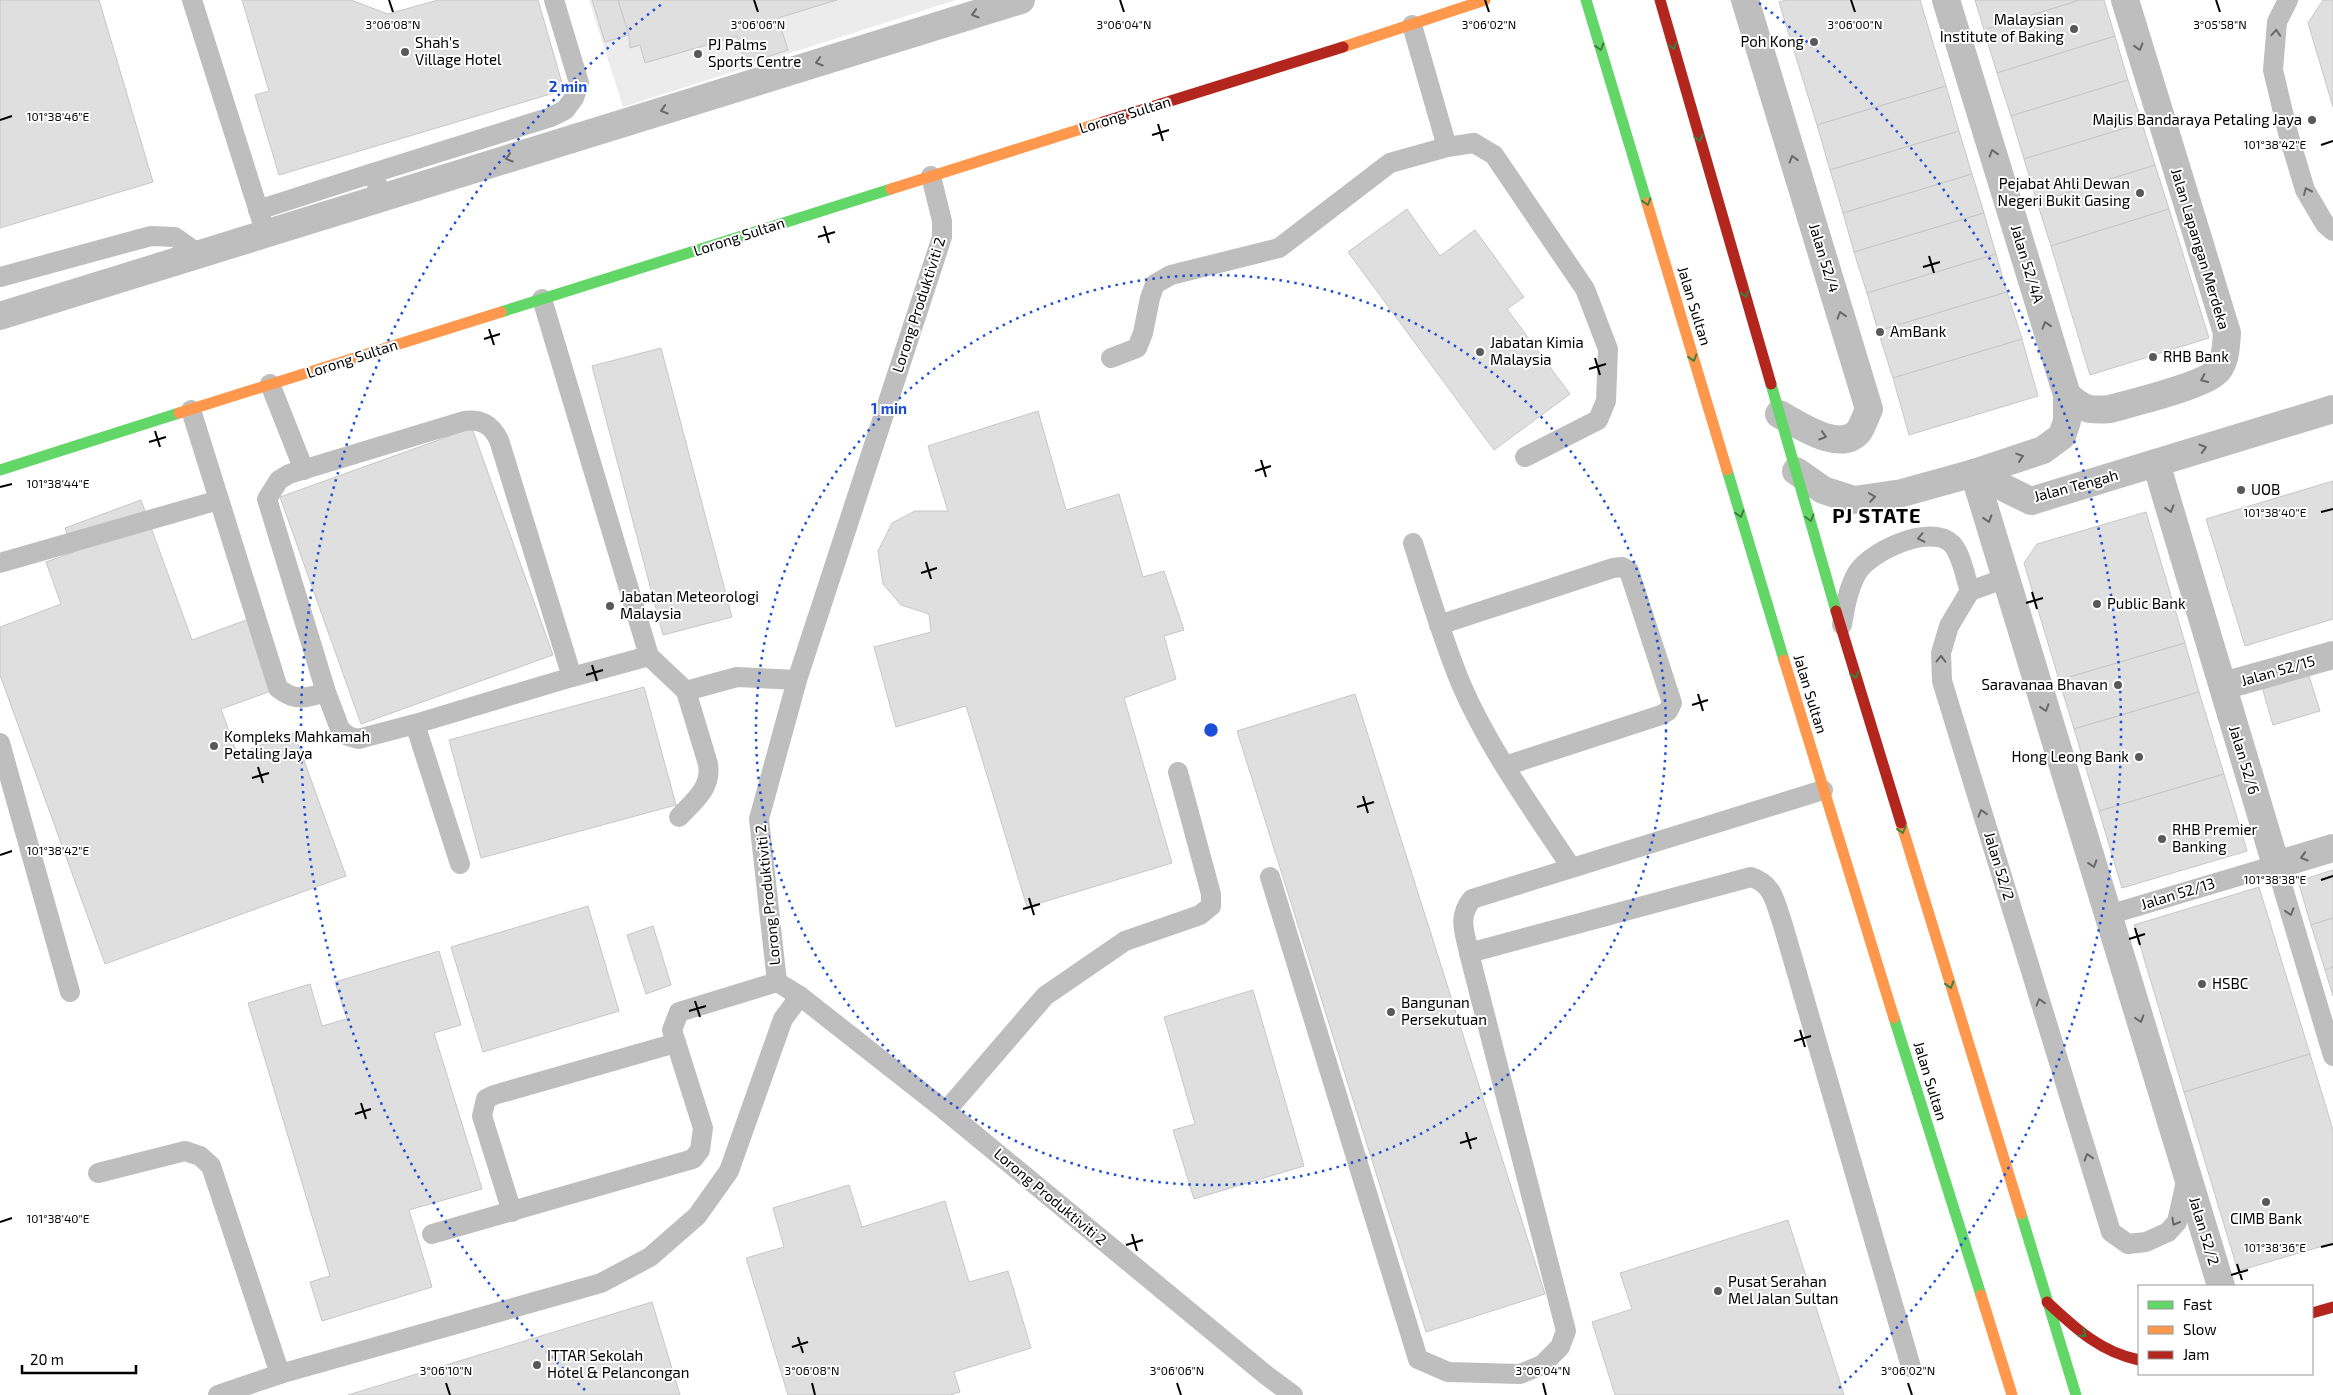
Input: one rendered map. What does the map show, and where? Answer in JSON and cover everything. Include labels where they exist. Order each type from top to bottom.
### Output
[{"type":"main road","name":"Jalan Sultan","points":[[1586,0],[1823,790],[2012,1395]]},
{"type":"main road","points":[[1660,0],[1841,629],[2076,1395]]},
{"type":"main road","name":"Lorong Sultan","points":[[0,470],[1412,25],[1480,1]]},
{"type":"main road","points":[[2047,1302],[2085,1337],[2110,1354],[2138,1360]]},
{"type":"main road","points":[[2313,1313],[2333,1306]]},
{"type":"street","points":[[0,316],[206,252],[262,222],[377,185],[1021,0]]},
{"type":"street","name":"Jalan 52/4","points":[[1745,0],[1870,410],[1858,432],[1842,440],[1818,436],[1779,414]]},
{"type":"street","name":"Jalan 52/4A","points":[[1946,0],[2067,395],[2067,421],[2062,436],[2043,450],[1974,473]]},
{"type":"street","name":"Jalan Lapangan Merdeka","points":[[2067,395],[2082,408],[2110,410],[2216,373],[2224,356],[2227,333],[2125,0]]},
{"type":"street","name":"Jalan Tengah","points":[[1974,473],[2031,501],[2333,409]]},
{"type":"street","name":"Jalan 52/6","points":[[2156,463],[2276,865]]},
{"type":"street","points":[[1796,472],[1823,490],[1854,500],[1902,493],[1974,473]]},
{"type":"street","name":"Jalan 52/2","points":[[1974,473],[2221,1285]]},
{"type":"street","name":"Jalan 52/15","points":[[2222,686],[2333,655]]},
{"type":"street","name":"Jalan 52/13","points":[[2276,865],[2333,848]]},
{"type":"lane","points":[[192,0],[262,222]]},
{"type":"lane","points":[[377,185],[565,110],[574,98],[579,82],[554,0]]},
{"type":"lane","points":[[2288,0],[2277,22],[2274,70],[2288,133],[2306,190],[2325,224],[2333,231]]},
{"type":"lane","points":[[1412,25],[1447,147]]},
{"type":"lane","points":[[1111,358],[1137,348],[1155,284],[1171,275],[1279,248],[1390,162],[1447,147],[1474,143],[1494,155],[1585,289],[1608,348],[1606,401],[1598,420],[1526,457]]},
{"type":"lane","name":"Lorong Produktiviti 2","points":[[931,176],[942,221],[942,237],[797,680],[759,819],[778,982],[800,996],[946,1111],[1266,1375],[1293,1395]]},
{"type":"lane","points":[[0,277],[151,236],[174,236],[193,250],[206,252]]},
{"type":"lane","points":[[542,299],[649,656],[686,691],[710,774],[708,784],[702,793],[679,817]]},
{"type":"lane","points":[[270,384],[304,470]]},
{"type":"lane","points":[[191,410],[278,688],[287,696],[298,699],[326,692]]},
{"type":"lane","points":[[572,677],[499,440],[490,426],[475,420],[464,421],[304,470],[279,480],[267,499],[326,692],[340,729],[348,736],[358,739],[415,724],[649,656]]},
{"type":"lane","points":[[0,563],[219,500]]},
{"type":"lane","points":[[1841,629],[1848,593],[1858,572],[1872,556],[1893,546],[1926,536],[1941,537],[1952,545],[1960,561],[1970,591],[2006,578]]},
{"type":"lane","points":[[1413,543],[1438,624],[1461,684],[1506,766],[1571,867]]},
{"type":"lane","points":[[1438,624],[1613,568],[1622,567],[1629,571],[1672,702],[1668,711],[1661,715],[1506,766]]},
{"type":"lane","name":"Jalan 52/2","points":[[1970,591],[1949,626],[1941,653],[1942,681],[2111,1232],[2128,1244],[2146,1242],[2168,1232],[2177,1222],[2187,1175]]},
{"type":"lane","points":[[686,691],[738,677],[797,680]]},
{"type":"lane","points":[[415,724],[460,864]]},
{"type":"lane","points":[[0,743],[70,992]]},
{"type":"lane","points":[[946,1111],[1045,996],[1125,941],[1200,915],[1211,906],[1211,894],[1178,772]]},
{"type":"lane","points":[[1270,877],[1418,1359],[1448,1372],[1520,1374],[1542,1365],[1560,1347],[1566,1331],[1469,953],[1462,918],[1465,907],[1472,899],[1823,790]]},
{"type":"lane","name":"Jalan 52/13","points":[[2108,915],[2276,865]]},
{"type":"lane","name":"Jalan 52/6","points":[[2276,865],[2333,1056]]},
{"type":"lane","points":[[1469,953],[1751,877],[1762,880],[1770,888],[1786,934],[1912,1367]]},
{"type":"lane","points":[[432,1234],[693,1159],[700,1150],[703,1128],[672,1030],[679,1012],[778,982]]},
{"type":"lane","points":[[218,1395],[280,1374],[601,1283],[650,1257],[697,1216],[729,1171],[783,1019],[800,996]]},
{"type":"lane","points":[[512,1212],[482,1116],[486,1100],[494,1095],[676,1043]]},
{"type":"lane","points":[[98,1173],[185,1151],[200,1156],[211,1166],[280,1374]]},
{"type":"lane","points":[[1266,1375],[1272,1395]]},
{"type":"shaded area","name":"PJ Palms Sports Centre","points":[[589,0],[956,0],[623,107]]},
{"type":"building","points":[[0,0],[99,0],[153,182],[0,228]]},
{"type":"building","name":"Shah's Village Hotel","points":[[242,0],[351,0],[388,14],[438,0],[538,0],[564,90],[279,175],[255,95],[269,91]]},
{"type":"building","points":[[592,0],[618,0],[629,35],[605,42]]},
{"type":"building","points":[[618,0],[837,0],[778,18],[788,50],[767,57],[745,63],[737,36],[645,63],[640,45],[630,48],[629,35]]},
{"type":"building","points":[[1786,0],[1920,0],[1946,86],[1817,125],[1779,2]]},
{"type":"building","points":[[1975,0],[2080,0],[1984,30]]},
{"type":"building","points":[[2080,0],[2104,0],[2115,36],[1997,73],[1984,30]]},
{"type":"building","points":[[2323,0],[2333,0],[2333,107],[2308,23]]},
{"type":"building","points":[[2115,36],[2128,80],[2011,116],[1997,73]]},
{"type":"building","points":[[2128,80],[2142,123],[2024,159],[2011,116]]},
{"type":"building","points":[[1946,86],[1959,131],[1830,170],[1817,125]]},
{"type":"building","points":[[2142,123],[2155,165],[2037,202],[2024,159]]},
{"type":"building","points":[[1959,131],[1972,174],[1843,213],[1830,170]]},
{"type":"building","points":[[2155,165],[2169,209],[2051,246],[2037,202]]},
{"type":"building","points":[[1972,174],[1984,213],[1854,252],[1843,213]]},
{"type":"building","name":"Jabatan Kimia Malaysia","points":[[1407,209],[1440,256],[1475,230],[1524,297],[1507,309],[1570,394],[1494,450],[1348,252]]},
{"type":"building","points":[[2169,209],[2209,338],[2090,375],[2051,246]]},
{"type":"building","points":[[1984,213],[1996,254],[1867,293],[1854,252]]},
{"type":"building","points":[[1996,254],[2007,292],[1878,331],[1867,293]]},
{"type":"building","points":[[2007,292],[2022,339],[1893,378],[1878,331]]},
{"type":"building","points":[[2022,339],[2038,396],[1909,435],[1893,378]]},
{"type":"building","points":[[661,348],[732,617],[663,635],[592,366]]},
{"type":"building","points":[[1038,411],[1066,510],[1119,494],[1143,577],[1164,571],[1184,630],[1164,636],[1176,679],[1124,698],[1172,863],[1027,907],[966,706],[896,727],[874,647],[931,632],[929,614],[901,605],[883,584],[878,551],[892,523],[915,511],[948,511],[928,446]]},
{"type":"building","points":[[472,428],[553,655],[361,724],[280,497]]},
{"type":"building","points":[[2333,481],[2333,619],[2245,646],[2206,519]]},
{"type":"building","points":[[141,500],[192,640],[249,619],[274,690],[221,709],[237,754],[294,733],[346,876],[105,964],[0,675],[0,627],[61,604],[46,562],[74,552],[65,528]]},
{"type":"building","points":[[2146,512],[2185,643],[2059,680],[2024,563],[2037,544]]},
{"type":"building","points":[[2185,643],[2199,692],[2074,729],[2059,680]]},
{"type":"building","points":[[2308,673],[2320,711],[2273,725],[2262,687]]},
{"type":"building","points":[[644,687],[676,805],[481,858],[449,740]]},
{"type":"building","points":[[2199,692],[2224,774],[2099,811],[2074,729]]},
{"type":"building","name":"Bangunan Persekutuan","points":[[1355,694],[1545,1294],[1426,1332],[1237,731]]},
{"type":"building","points":[[2224,774],[2247,851],[2122,888],[2099,811]]},
{"type":"building","points":[[2333,870],[2333,918],[2311,925],[2298,881]]},
{"type":"building","points":[[2259,887],[2310,1054],[2184,1092],[2134,925]]},
{"type":"building","points":[[588,906],[619,1011],[483,1052],[451,947]]},
{"type":"building","points":[[2333,918],[2333,967],[2325,970],[2311,925]]},
{"type":"building","points":[[653,926],[671,985],[646,994],[627,935]]},
{"type":"building","points":[[439,951],[461,1025],[434,1033],[482,1189],[409,1210],[432,1287],[322,1321],[310,1282],[330,1276],[248,1003],[310,984],[322,1026],[347,1019],[335,982]]},
{"type":"building","points":[[2333,967],[2333,996],[2325,970]]},
{"type":"building","points":[[1253,990],[1304,1166],[1194,1199],[1173,1130],[1195,1124],[1164,1017]]},
{"type":"building","points":[[2310,1054],[2333,1130],[2333,1243],[2238,1271],[2184,1092]]},
{"type":"building","points":[[849,1185],[862,1227],[945,1201],[969,1282],[1008,1271],[1031,1348],[954,1372],[960,1392],[950,1395],[788,1395],[746,1258],[784,1247],[773,1208]]},
{"type":"building","name":"Pusat Serahan Mel Jalan Sultan","points":[[1788,1220],[1844,1395],[1615,1395],[1592,1322],[1632,1309],[1620,1273]]},
{"type":"building","points":[[652,1302],[680,1395],[348,1395]]},
{"type":"traffic: fast","points":[[1586,0],[1647,203]]},
{"type":"traffic: fast","points":[[501,312],[891,189]]},
{"type":"traffic: fast","points":[[1771,384],[1836,611]]},
{"type":"traffic: fast","points":[[0,470],[179,413]]},
{"type":"traffic: fast","points":[[1727,470],[1784,660]]},
{"type":"traffic: fast","points":[[1894,1018],[1981,1295]]},
{"type":"traffic: fast","points":[[2021,1214],[2076,1395]]},
{"type":"traffic: slow","points":[[1343,47],[1485,0]]},
{"type":"traffic: slow","points":[[891,189],[1103,122]]},
{"type":"traffic: slow","points":[[1647,203],[1727,470]]},
{"type":"traffic: slow","points":[[179,413],[501,312]]},
{"type":"traffic: slow","points":[[1784,660],[1894,1018]]},
{"type":"traffic: slow","points":[[1901,823],[2021,1214]]},
{"type":"traffic: slow","points":[[1981,1295],[2012,1395]]},
{"type":"traffic: jam","points":[[1660,0],[1771,384]]},
{"type":"traffic: jam","points":[[1103,122],[1343,47]]},
{"type":"traffic: jam","points":[[1836,611],[1901,823]]},
{"type":"traffic: jam","points":[[2047,1302],[2078,1330],[2100,1345],[2138,1360]]},
{"type":"traffic: jam","points":[[2313,1313],[2333,1307]]},
{"type":"place","name":"Malaysian Institute of Baking","points":[[2074,29]]},
{"type":"place","name":"Poh Kong","points":[[1814,42]]},
{"type":"place","name":"Shah's Village Hotel","points":[[405,52]]},
{"type":"place","name":"PJ Palms Sports Centre","points":[[698,54]]},
{"type":"place","name":"Majlis Bandaraya Petaling Jaya","points":[[2312,120]]},
{"type":"place","name":"Pejabat Ahli Dewan Negeri Bukit Gasing","points":[[2140,193]]},
{"type":"place","name":"AmBank","points":[[1880,332]]},
{"type":"place","name":"Jabatan Kimia Malaysia","points":[[1480,352]]},
{"type":"place","name":"RHB Bank","points":[[2153,357]]},
{"type":"place","name":"UOB","points":[[2241,490]]},
{"type":"place","name":"Public Bank","points":[[2097,604]]},
{"type":"place","name":"Jabatan Meteorologi Malaysia","points":[[610,606]]},
{"type":"place","name":"Saravanaa Bhavan","points":[[2118,685]]},
{"type":"place","name":"Kompleks Mahkamah Petaling Jaya","points":[[214,746]]},
{"type":"place","name":"Hong Leong Bank","points":[[2139,757]]},
{"type":"place","name":"RHB Premier Banking","points":[[2162,839]]},
{"type":"place","name":"HSBC","points":[[2202,984]]},
{"type":"place","name":"Bangunan Persekutuan","points":[[1391,1012]]},
{"type":"place","name":"CIMB Bank","points":[[2266,1202]]},
{"type":"place","name":"Pusat Serahan Mel Jalan Sultan","points":[[1718,1291]]},
{"type":"place","name":"ITTAR Sekolah Hotel & Pelancongan","points":[[537,1365]]},
{"type":"district","name":"PJ STATE","points":[[1877,516]]}]
